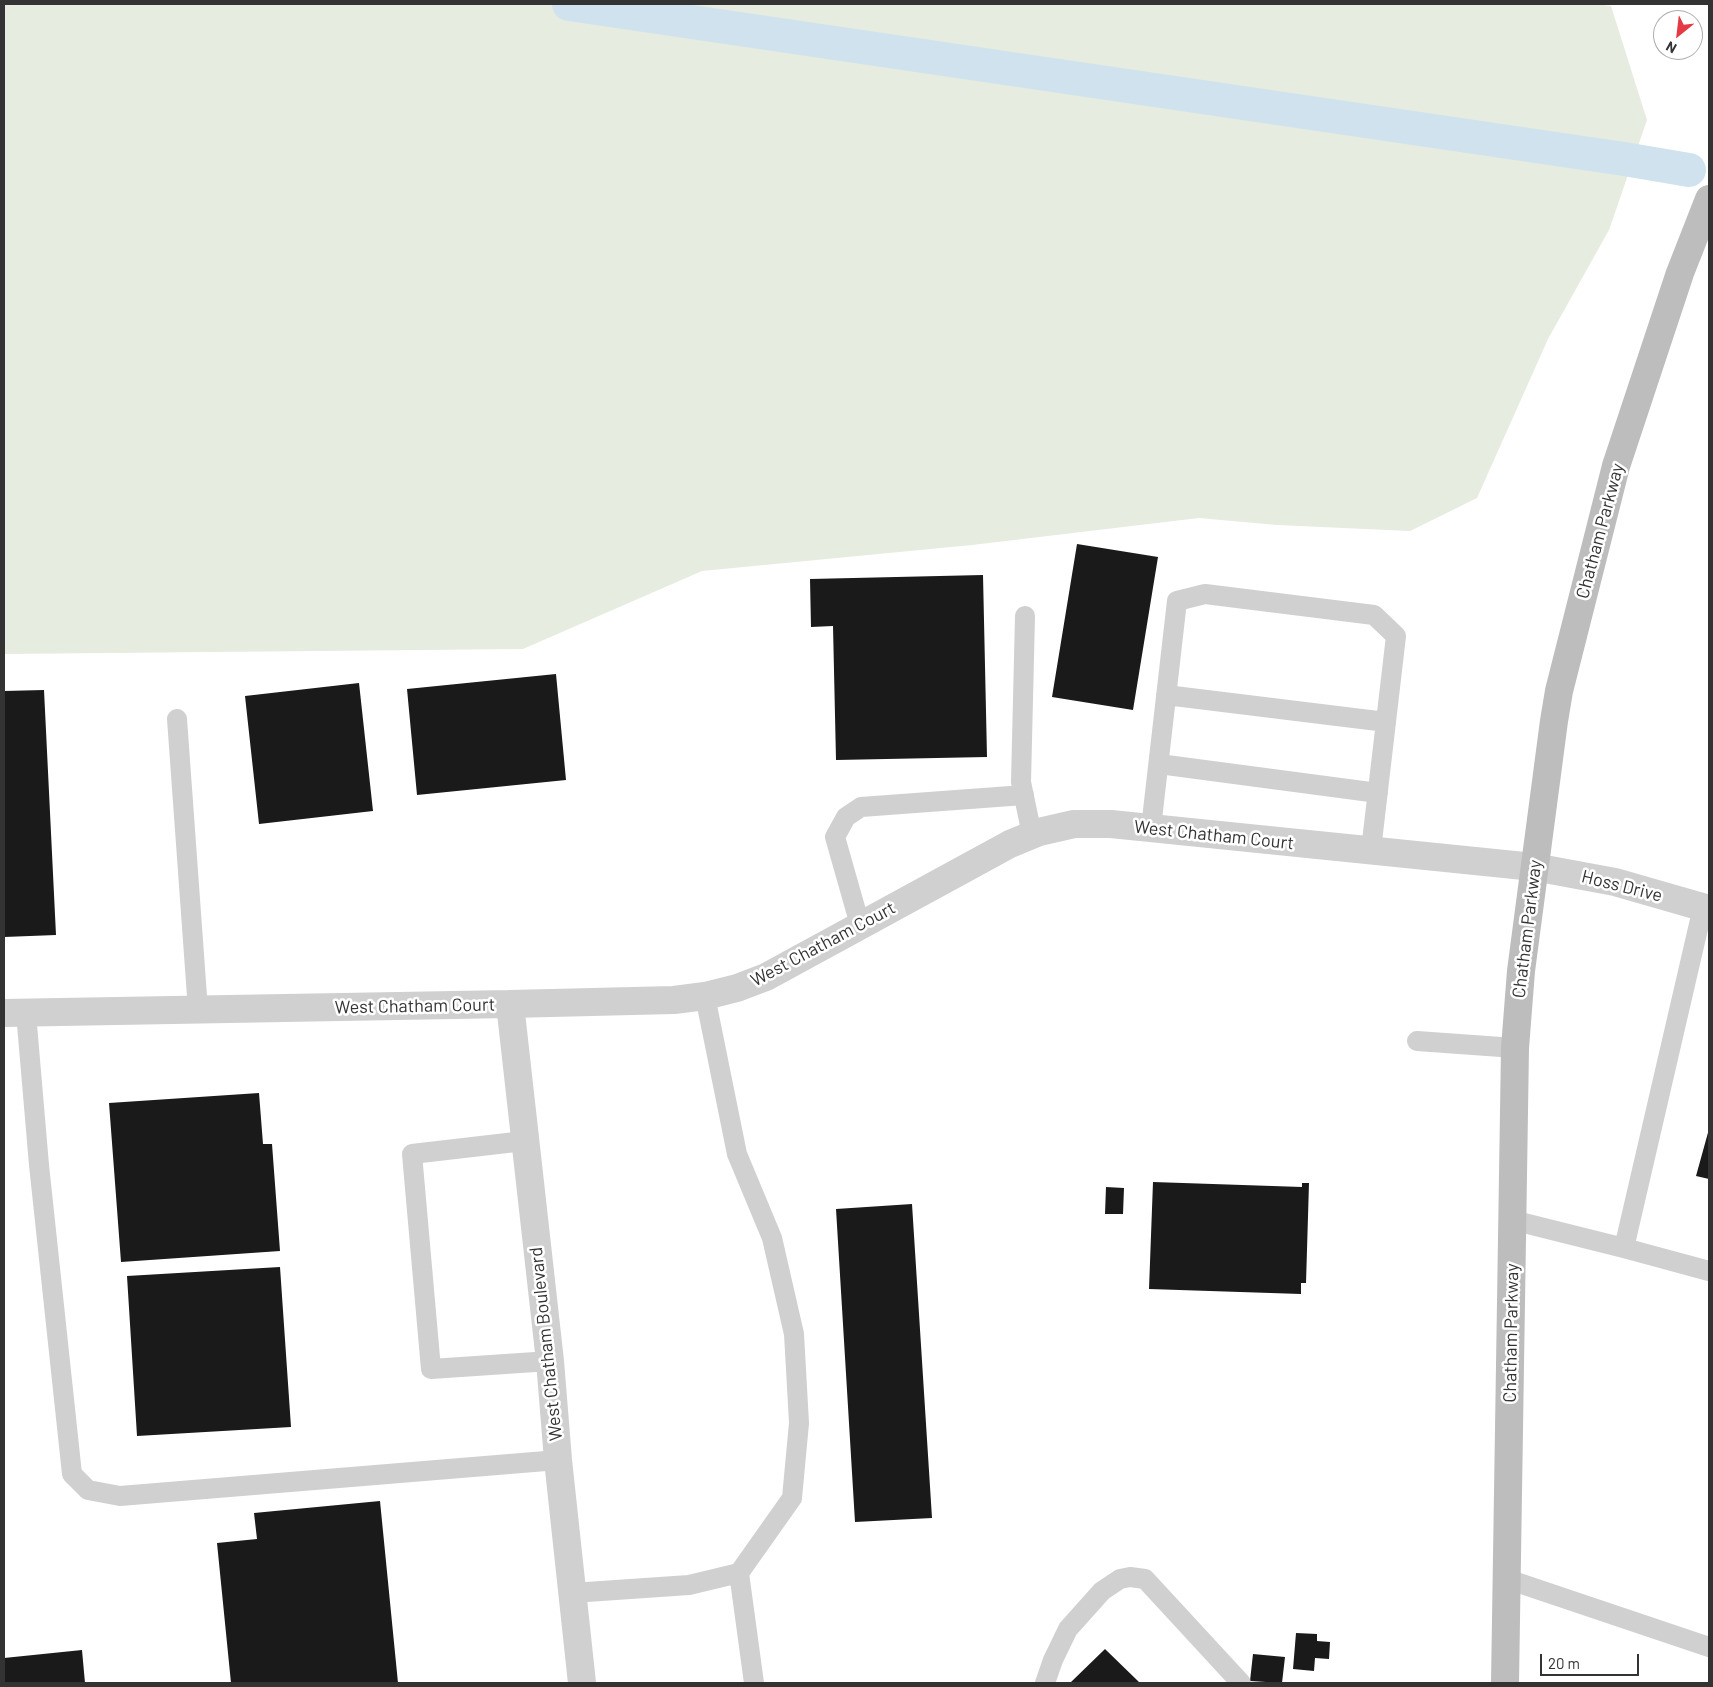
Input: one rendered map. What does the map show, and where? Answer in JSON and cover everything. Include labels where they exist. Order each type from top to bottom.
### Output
[{"type":"main road","name":"Chatham Parkway","points":[[1505,1683],[1515,1048],[1521,971],[1534,867],[1559,691],[1616,466],[1680,273],[1709,199]]},
{"type":"street","name":"West Chatham Court","points":[[15,1013],[674,1000],[705,996],[737,988],[766,977],[1010,844],[1032,835],[1074,824],[1111,824],[1534,867]]},
{"type":"street","name":"Hoss Drive","points":[[1534,867],[1615,882],[1706,908]]},
{"type":"street","name":"West Chatham Boulevard","points":[[510,1004],[550,1361],[558,1460],[582,1683]]},
{"type":"lane","points":[[1152,828],[1177,601],[1205,594],[1374,615],[1396,636],[1371,850]]},
{"type":"lane","points":[[1025,616],[1021,782],[1032,835]]},
{"type":"lane","points":[[1166,695],[1386,722]]},
{"type":"lane","points":[[177,719],[198,1010]]},
{"type":"lane","points":[[1159,764],[1378,793]]},
{"type":"lane","points":[[860,925],[835,836],[846,817],[861,807],[1024,795]]},
{"type":"lane","points":[[1624,1248],[1706,908]]},
{"type":"lane","points":[[572,1593],[689,1586],[739,1573],[792,1498],[800,1423],[794,1334],[772,1238],[737,1154],[705,996]]},
{"type":"lane","points":[[15,1013],[39,1165],[72,1474],[88,1490],[120,1496],[558,1460]]},
{"type":"lane","points":[[1417,1042],[1515,1048]]},
{"type":"lane","points":[[524,1141],[412,1154],[430,1369],[550,1361]]},
{"type":"lane","points":[[1512,1220],[1709,1271]]},
{"type":"lane","points":[[739,1573],[754,1683]]},
{"type":"lane","points":[[1044,1683],[1068,1629],[1102,1591],[1120,1579],[1130,1577],[1145,1579],[1241,1683]]},
{"type":"lane","points":[[1507,1579],[1709,1647]]},
{"type":"shaded area","points":[[4,4],[1595,4],[1611,6],[1647,120],[1609,230],[1548,339],[1477,498],[1410,531],[1277,525],[1199,518],[972,545],[702,571],[523,649],[4,654]]},
{"type":"building","points":[[1077,544],[1158,557],[1133,710],[1052,697]]},
{"type":"building","points":[[983,575],[987,757],[836,760],[833,626],[811,627],[810,579]]},
{"type":"building","points":[[556,674],[566,780],[417,795],[407,689]]},
{"type":"building","points":[[359,683],[373,811],[259,824],[245,696]]},
{"type":"building","points":[[44,690],[56,935],[4,937],[4,691]]},
{"type":"building","points":[[259,1093],[263,1144],[272,1144],[280,1251],[121,1262],[109,1103]]},
{"type":"building","points":[[1709,1129],[1709,1179],[1696,1176]]},
{"type":"building","points":[[1153,1182],[1302,1187],[1302,1183],[1309,1183],[1306,1283],[1301,1283],[1301,1294],[1149,1289]]},
{"type":"building","points":[[1106,1187],[1124,1188],[1123,1214],[1105,1214]]},
{"type":"building","points":[[912,1204],[932,1518],[855,1522],[836,1209]]},
{"type":"building","points":[[280,1267],[291,1427],[137,1436],[127,1276]]},
{"type":"building","points":[[380,1501],[398,1683],[231,1683],[217,1543],[257,1539],[254,1513]]},
{"type":"building","points":[[1296,1633],[1317,1634],[1317,1641],[1330,1642],[1329,1659],[1315,1658],[1314,1671],[1293,1669]]},
{"type":"building","points":[[1105,1649],[1140,1683],[1070,1683]]},
{"type":"building","points":[[82,1650],[85,1683],[4,1683],[4,1658]]},
{"type":"building","points":[[1253,1654],[1285,1657],[1282,1683],[1250,1681]]},
{"type":"waterway","points":[[569,4],[1689,170]]}]
